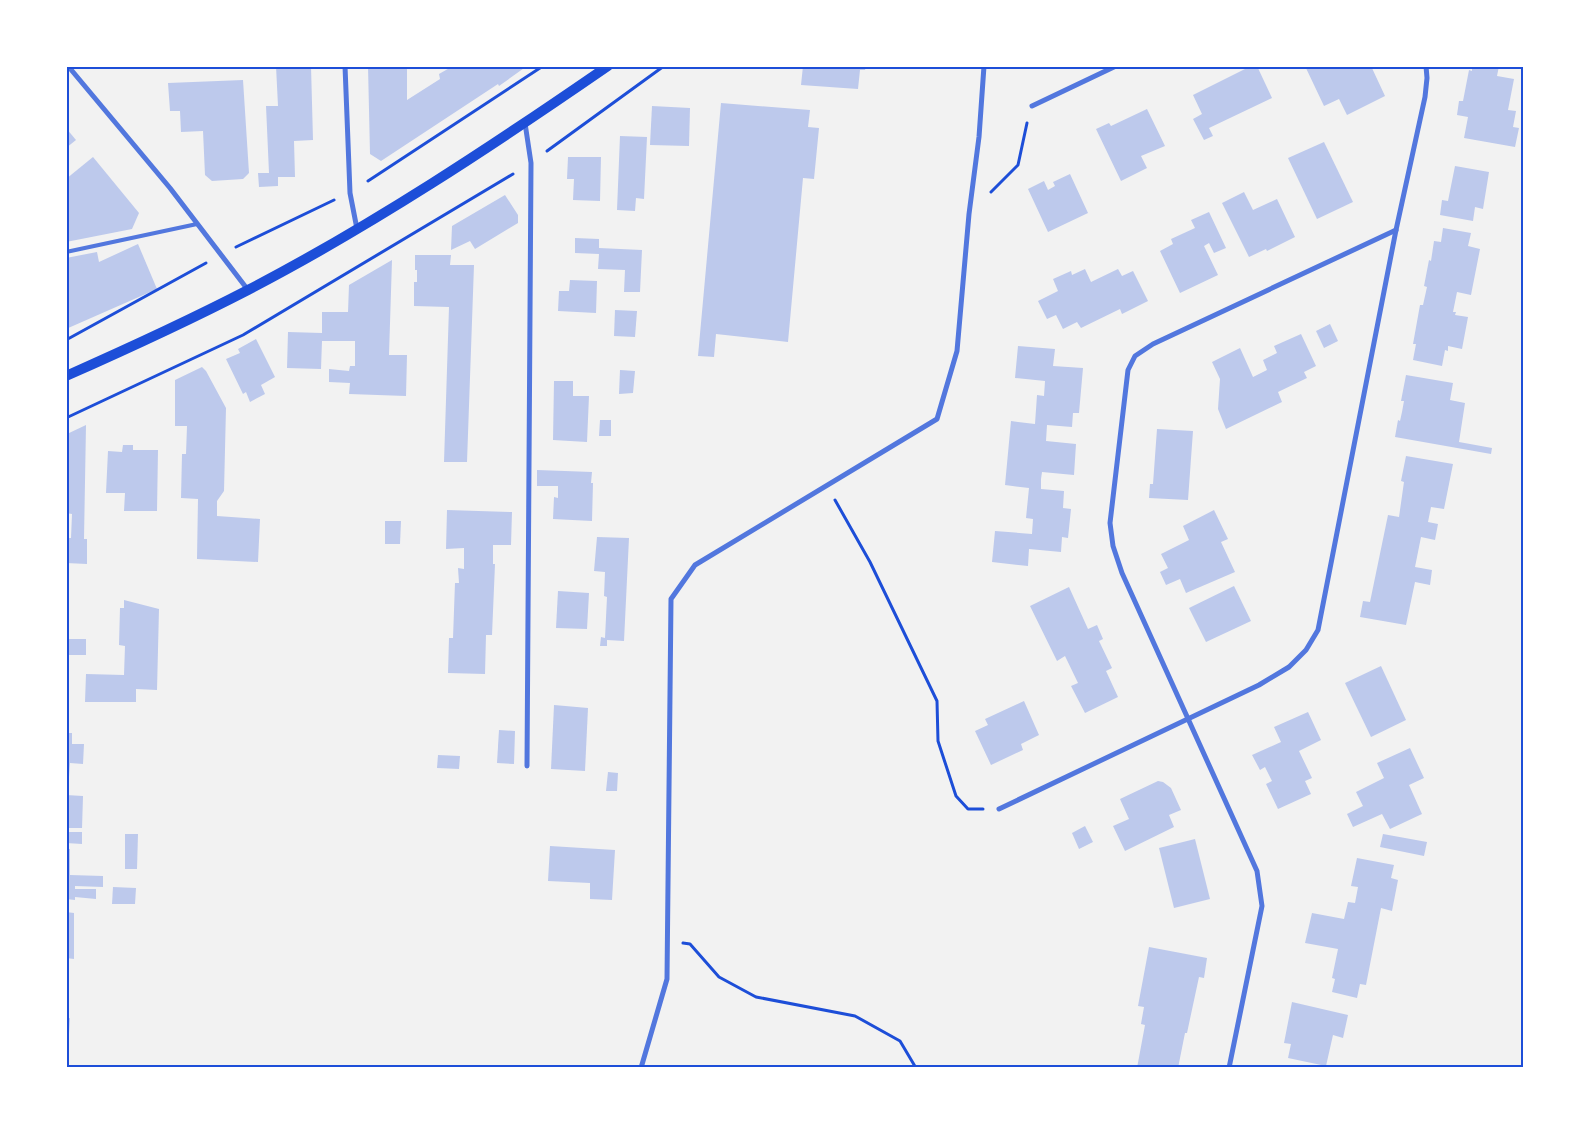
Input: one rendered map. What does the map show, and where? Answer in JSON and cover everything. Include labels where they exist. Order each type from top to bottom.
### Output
[{"type":"main road","points":[[66,376],[186,322],[248,290],[357,229],[525,122],[608,66]]},
{"type":"street","points":[[68,66],[170,188],[248,290]]},
{"type":"street","points":[[345,66],[350,192],[357,229]]},
{"type":"street","points":[[641,1068],[667,979],[671,599],[695,565],[937,419],[957,351],[969,214],[979,137],[984,66]]},
{"type":"street","points":[[1032,106],[1116,66]]},
{"type":"street","points":[[999,808],[1259,685],[1289,667],[1306,650],[1318,630],[1396,230],[1425,98],[1426,66]]},
{"type":"street","points":[[525,122],[531,163],[527,766]]},
{"type":"street","points":[[1229,1068],[1262,906],[1257,871],[1122,573],[1114,546],[1110,523],[1128,370],[1135,356],[1153,344],[1396,230]]},
{"type":"lane","points":[[66,252],[197,224]]},
{"type":"path","points":[[66,340],[221,254],[350,192],[543,66]]},
{"type":"path","points":[[66,418],[243,335],[531,163],[664,66]]},
{"type":"path","points":[[969,214],[1018,165],[1032,106]]},
{"type":"path","points":[[827,485],[870,562],[937,701],[938,741],[956,796],[968,809],[999,808]]},
{"type":"path","points":[[668,942],[690,944],[719,977],[756,997],[855,1016],[900,1041],[916,1068]]},
{"type":"building","points":[[276,66],[311,66],[313,140],[294,141],[295,177],[278,177],[278,186],[259,187],[258,173],[269,173],[266,106],[278,106]]},
{"type":"building","points":[[368,66],[407,66],[407,100],[440,79],[439,74],[453,66],[527,66],[381,161],[370,154]]},
{"type":"building","points":[[803,66],[866,66],[865,70],[860,70],[858,89],[801,85]]},
{"type":"building","points":[[1251,66],[1257,66],[1272,98],[1209,128],[1213,136],[1204,140],[1193,119],[1202,114],[1193,95]]},
{"type":"building","points":[[1305,66],[1371,66],[1385,96],[1347,115],[1339,99],[1324,106]]},
{"type":"building","points":[[1472,66],[1499,66],[1497,76],[1514,79],[1508,110],[1516,111],[1513,127],[1519,128],[1515,147],[1464,138],[1468,117],[1457,115],[1459,101],[1463,101],[1469,70],[1472,71]]},
{"type":"building","points":[[243,80],[249,173],[243,179],[212,181],[205,175],[203,131],[181,132],[180,111],[170,111],[168,83]]},
{"type":"building","points":[[721,103],[810,110],[808,127],[819,128],[814,179],[803,178],[788,342],[716,334],[714,357],[698,356]]},
{"type":"building","points":[[652,106],[690,108],[689,146],[650,145]]},
{"type":"building","points":[[1147,109],[1165,146],[1141,156],[1147,168],[1121,181],[1096,129],[1109,123],[1111,126]]},
{"type":"building","points":[[66,128],[76,140],[66,148]]},
{"type":"building","points":[[620,136],[647,137],[644,199],[636,198],[635,211],[617,210]]},
{"type":"building","points":[[1324,142],[1353,202],[1317,219],[1288,158]]},
{"type":"building","points":[[93,157],[139,213],[132,229],[66,242],[66,179]]},
{"type":"building","points":[[568,157],[601,157],[600,201],[573,200],[574,179],[567,179]]},
{"type":"building","points":[[1455,166],[1489,172],[1483,209],[1475,207],[1473,221],[1440,215],[1442,200],[1448,201]]},
{"type":"building","points":[[1070,174],[1088,213],[1048,232],[1028,189],[1044,181],[1048,190],[1055,186],[1053,182]]},
{"type":"building","points":[[1244,192],[1253,210],[1277,199],[1295,237],[1267,251],[1266,249],[1249,257],[1222,203]]},
{"type":"building","points":[[505,195],[518,215],[518,223],[475,249],[470,241],[451,250],[452,226]]},
{"type":"building","points":[[1209,212],[1226,248],[1214,253],[1209,243],[1204,246],[1218,275],[1180,293],[1160,251],[1173,244],[1171,239],[1195,228],[1191,220]]},
{"type":"building","points":[[1443,228],[1471,233],[1468,246],[1480,249],[1471,295],[1457,292],[1453,312],[1456,312],[1455,315],[1468,317],[1462,349],[1448,346],[1448,351],[1445,350],[1442,366],[1413,360],[1416,344],[1413,344],[1420,305],[1423,305],[1427,287],[1424,286],[1429,260],[1431,261],[1434,241],[1441,242]]},
{"type":"building","points":[[575,238],[599,239],[599,248],[642,250],[640,292],[624,292],[625,270],[598,269],[599,254],[575,253]]},
{"type":"building","points":[[138,244],[157,289],[66,329],[66,258],[97,252],[99,262]]},
{"type":"building","points":[[415,255],[451,255],[450,265],[474,265],[467,462],[444,462],[449,307],[414,306],[414,282],[417,282]]},
{"type":"building","points":[[392,260],[389,355],[407,355],[406,396],[349,394],[350,383],[329,382],[329,369],[349,371],[350,366],[355,366],[355,341],[322,341],[321,369],[287,368],[288,332],[322,333],[322,312],[348,312],[349,285]]},
{"type":"building","points":[[1085,269],[1091,282],[1118,269],[1122,276],[1133,271],[1148,301],[1122,314],[1120,309],[1081,328],[1077,322],[1063,329],[1056,315],[1047,319],[1038,301],[1058,291],[1053,279],[1071,271],[1072,275]]},
{"type":"building","points":[[570,280],[597,281],[596,313],[558,311],[559,291],[569,291]]},
{"type":"building","points":[[615,310],[637,311],[635,337],[614,336]]},
{"type":"building","points":[[1330,324],[1338,341],[1324,348],[1316,331]]},
{"type":"building","points":[[1301,334],[1316,366],[1304,372],[1307,378],[1278,392],[1282,402],[1226,429],[1218,409],[1220,379],[1212,362],[1240,348],[1253,377],[1267,370],[1263,360],[1277,353],[1274,346]]},
{"type":"building","points":[[256,339],[275,377],[261,385],[265,394],[250,402],[246,392],[243,394],[226,359],[240,353],[238,349]]},
{"type":"building","points":[[1018,346],[1055,349],[1053,366],[1083,368],[1079,413],[1073,413],[1072,427],[1047,425],[1046,441],[1076,444],[1074,475],[1042,472],[1041,479],[1041,489],[1064,491],[1063,508],[1071,509],[1068,538],[1062,537],[1061,552],[1029,549],[1028,566],[992,562],[995,531],[1032,534],[1033,519],[1026,518],[1029,488],[1005,485],[1011,421],[1035,424],[1037,395],[1044,396],[1045,381],[1015,378]]},
{"type":"building","points":[[202,367],[226,408],[224,491],[217,501],[217,516],[260,519],[258,562],[197,559],[198,499],[181,498],[182,454],[186,454],[187,426],[175,426],[175,380]]},
{"type":"building","points":[[620,370],[635,371],[633,393],[619,394]]},
{"type":"building","points":[[1406,375],[1453,383],[1450,400],[1465,403],[1459,442],[1492,448],[1491,454],[1395,437],[1404,401],[1401,401]]},
{"type":"building","points":[[554,381],[573,381],[573,396],[589,396],[587,442],[553,440]]},
{"type":"building","points":[[600,420],[611,420],[611,436],[599,436]]},
{"type":"building","points":[[86,425],[84,539],[87,539],[87,564],[66,563],[66,538],[71,538],[72,514],[66,513],[67,434]]},
{"type":"building","points":[[1157,429],[1193,431],[1188,500],[1149,498],[1150,484],[1153,484]]},
{"type":"building","points":[[123,445],[133,445],[133,450],[158,450],[157,511],[124,511],[125,493],[106,493],[108,451],[122,452]]},
{"type":"building","points":[[1406,456],[1453,464],[1444,509],[1431,507],[1428,522],[1438,524],[1435,540],[1421,537],[1415,567],[1432,570],[1430,585],[1415,582],[1406,625],[1360,617],[1363,601],[1370,602],[1388,515],[1399,517],[1404,482],[1401,481]]},
{"type":"building","points":[[537,470],[592,472],[592,521],[553,519],[554,497],[558,498],[558,486],[537,486]]},
{"type":"building","points":[[447,510],[512,512],[511,545],[493,545],[493,564],[495,564],[492,635],[486,635],[485,674],[448,673],[449,638],[453,638],[455,583],[459,583],[458,568],[464,569],[464,548],[446,549]]},
{"type":"building","points":[[1214,510],[1228,539],[1221,542],[1235,572],[1186,593],[1180,579],[1166,585],[1160,572],[1168,568],[1161,554],[1189,540],[1183,526]]},
{"type":"building","points":[[385,521],[401,521],[400,544],[385,544]]},
{"type":"building","points":[[597,537],[629,538],[624,641],[607,640],[607,646],[600,646],[601,637],[605,638],[607,597],[604,596],[605,572],[594,571]]},
{"type":"building","points":[[1234,586],[1251,621],[1206,642],[1189,608]]},
{"type":"building","points":[[1069,587],[1088,629],[1097,625],[1103,639],[1099,641],[1112,668],[1106,671],[1118,697],[1085,713],[1071,686],[1078,683],[1065,656],[1057,661],[1030,606]]},
{"type":"building","points":[[558,591],[589,593],[587,629],[556,628]]},
{"type":"building","points":[[124,600],[159,609],[157,690],[136,689],[136,702],[85,702],[86,674],[124,675],[125,646],[119,645],[120,608],[124,608]]},
{"type":"building","points":[[66,639],[86,639],[86,655],[66,655]]},
{"type":"building","points":[[1381,666],[1406,720],[1371,737],[1345,683]]},
{"type":"building","points":[[1024,701],[1039,735],[1021,744],[1023,750],[991,765],[975,731],[988,725],[985,719]]},
{"type":"building","points":[[554,705],[588,708],[585,771],[551,769]]},
{"type":"building","points":[[1308,712],[1321,740],[1299,751],[1312,778],[1305,781],[1311,794],[1278,809],[1266,784],[1272,781],[1265,767],[1260,770],[1252,755],[1281,742],[1274,727]]},
{"type":"building","points":[[499,730],[515,731],[514,764],[497,763]]},
{"type":"building","points":[[66,733],[72,733],[72,744],[84,744],[83,764],[70,763],[69,777],[66,777]]},
{"type":"building","points":[[1410,748],[1424,778],[1409,785],[1422,814],[1390,829],[1382,814],[1353,827],[1347,814],[1363,806],[1356,792],[1384,778],[1377,763]]},
{"type":"building","points":[[438,755],[460,756],[459,769],[437,768]]},
{"type":"building","points":[[608,772],[618,773],[617,791],[606,791]]},
{"type":"building","points":[[1158,781],[1171,788],[1181,810],[1169,815],[1174,827],[1125,851],[1113,826],[1129,819],[1120,799]]},
{"type":"building","points":[[66,795],[83,796],[82,828],[66,828]]},
{"type":"building","points":[[1085,826],[1093,842],[1079,849],[1072,833]]},
{"type":"building","points":[[66,832],[82,832],[82,844],[66,843]]},
{"type":"building","points":[[125,834],[138,834],[137,869],[125,869]]},
{"type":"building","points":[[1383,834],[1427,842],[1424,856],[1380,847]]},
{"type":"building","points":[[1195,839],[1210,899],[1174,908],[1159,848]]},
{"type":"building","points":[[550,846],[615,850],[612,900],[590,899],[590,883],[548,881]]},
{"type":"building","points":[[66,849],[70,849],[70,875],[103,876],[103,887],[75,886],[75,889],[96,889],[96,899],[75,897],[75,900],[66,899]]},
{"type":"building","points":[[1357,858],[1394,865],[1391,878],[1398,880],[1392,911],[1381,908],[1366,985],[1360,984],[1357,998],[1332,992],[1335,979],[1332,978],[1338,949],[1305,943],[1312,913],[1344,919],[1348,902],[1355,903],[1358,887],[1351,886]]},
{"type":"building","points":[[113,887],[136,888],[135,904],[112,904]]},
{"type":"building","points":[[66,912],[74,913],[74,959],[66,958]]},
{"type":"building","points":[[1149,947],[1207,958],[1204,978],[1199,977],[1178,1068],[1137,1068],[1145,1025],[1141,1024],[1144,1007],[1138,1006]]},
{"type":"building","points":[[1292,1002],[1348,1015],[1343,1038],[1333,1035],[1326,1066],[1288,1058],[1291,1044],[1284,1043]]},
{"type":"building","points":[[70,1018],[69,1034],[66,1034],[66,1019]]}]
